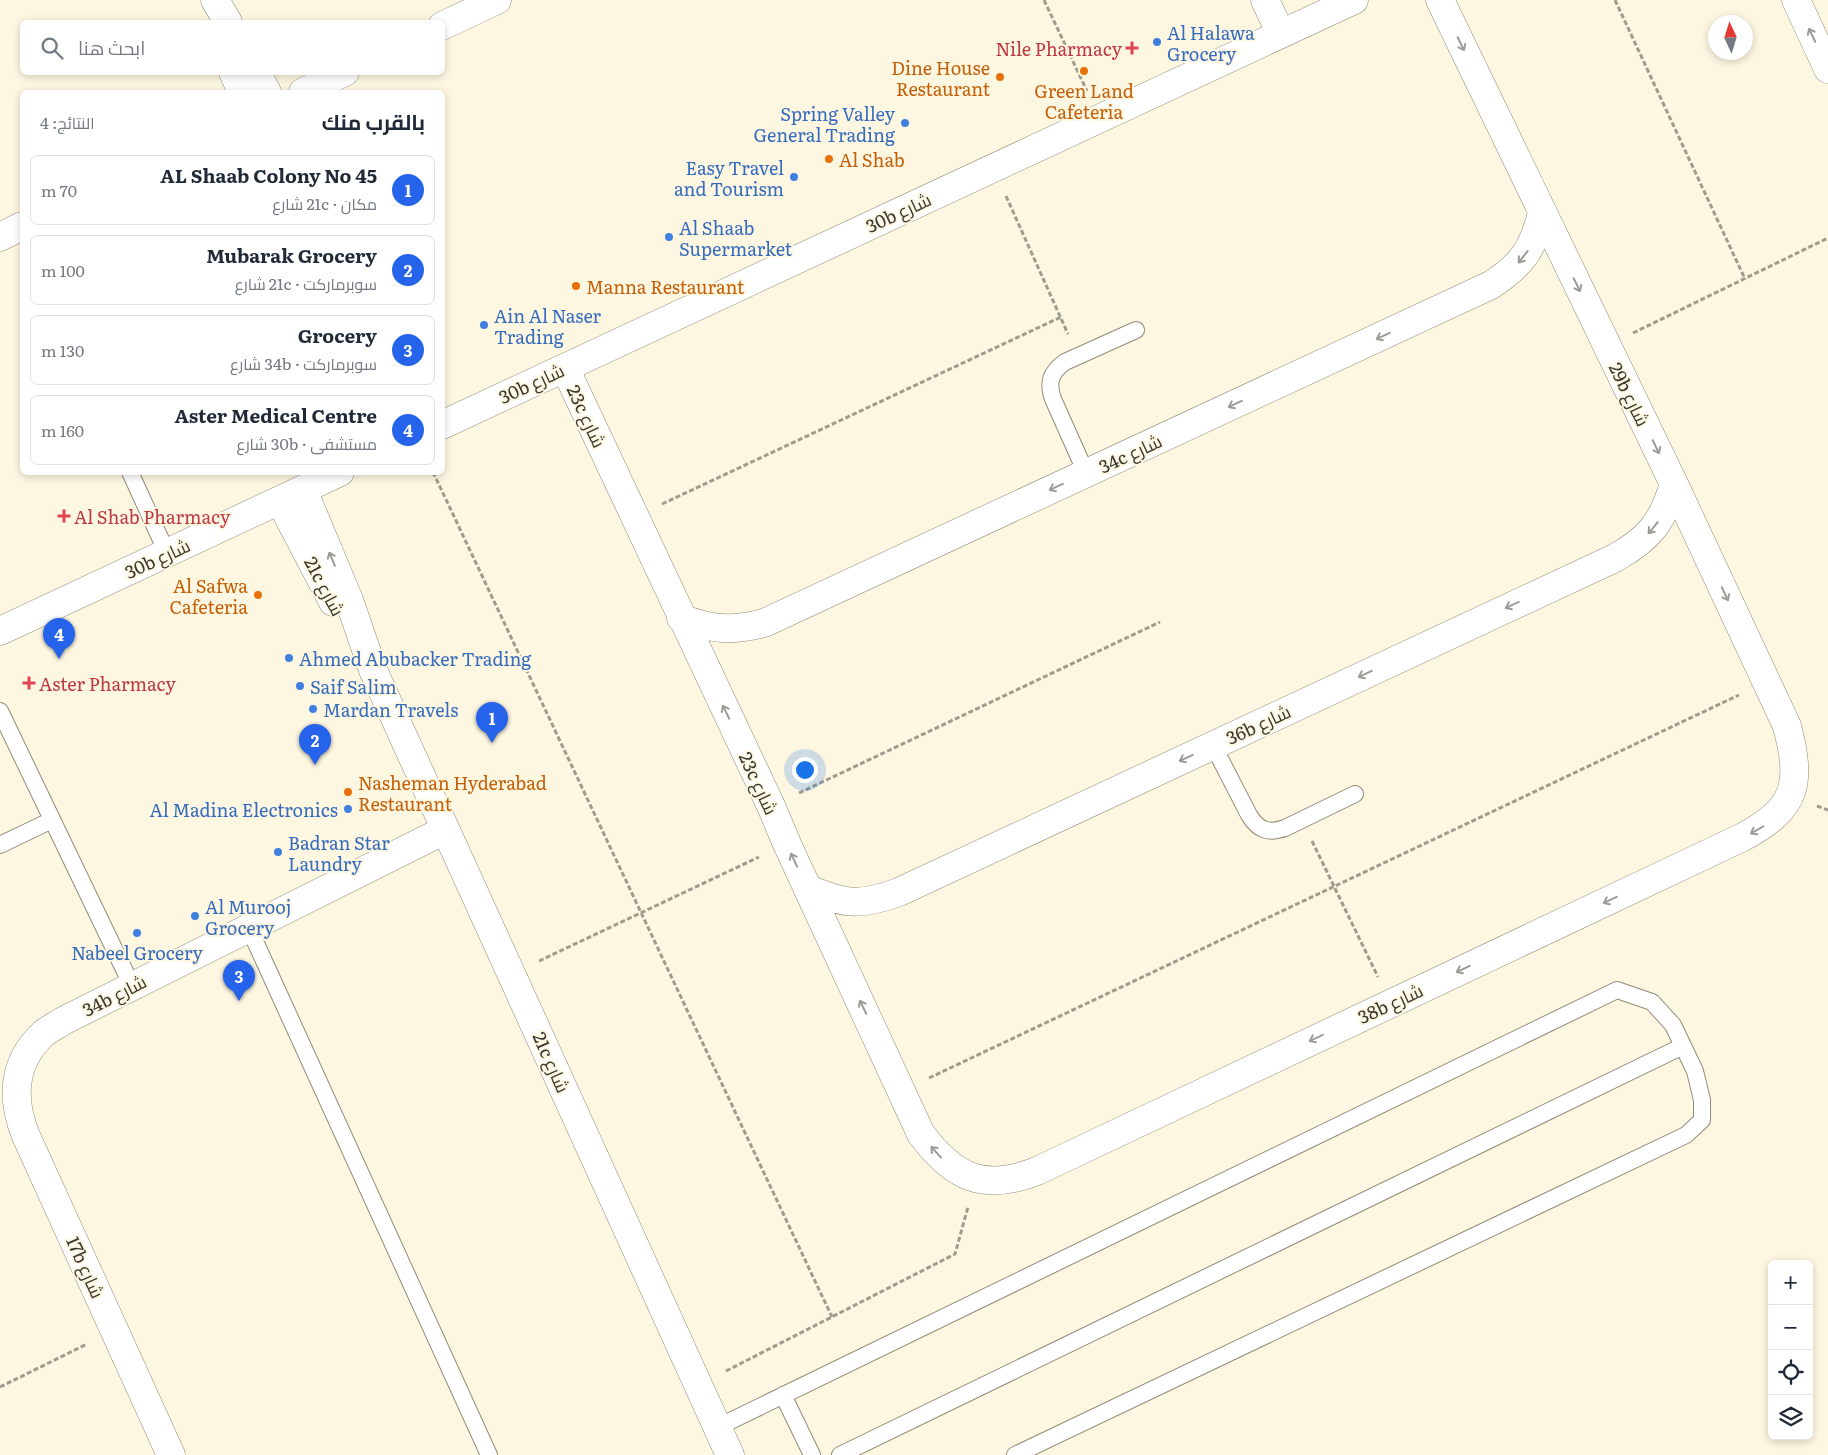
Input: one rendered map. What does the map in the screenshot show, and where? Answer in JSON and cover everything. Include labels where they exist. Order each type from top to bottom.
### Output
[{"type":"street","points":[[203,0],[211,20]]},
{"type":"street","points":[[215,0],[227,20]]},
{"type":"street","points":[[445,25],[497,0]]},
{"type":"street","points":[[1265,0],[1281,34]]},
{"type":"street","name":"30b شارع","points":[[445,424],[1354,0]]},
{"type":"street","name":"29b شارع","points":[[1440,0],[1674,484],[1787,726],[1792,749],[1794,773],[1791,796]]},
{"type":"street","points":[[1796,0],[1827,66]]},
{"type":"street","points":[[234,75],[241,90]]},
{"type":"street","points":[[258,75],[266,90]]},
{"type":"street","points":[[307,90],[339,75]]},
{"type":"street","name":"34c شارع","points":[[681,618],[701,626],[722,629],[743,628],[764,623],[1491,285],[1510,273],[1526,256],[1537,236],[1542,213]]},
{"type":"street","name":"23c شارع","points":[[565,368],[771,806],[921,1134],[935,1153],[954,1169],[975,1178]]},
{"type":"street","name":"30b شارع","points":[[0,631],[334,475]]},
{"type":"street","name":"36b شارع","points":[[807,888],[829,898],[853,902],[876,900],[908,888],[1615,558],[1636,545],[1654,528],[1667,508],[1674,484]]},
{"type":"street","name":"21c شارع","points":[[291,495],[349,600],[373,670],[730,1455]]},
{"type":"street","name":"38b شارع","points":[[975,1178],[996,1181],[1018,1179],[1037,1171],[1743,838],[1762,827],[1779,813],[1791,796]]},
{"type":"street","name":"34b شارع","points":[[18,1075],[28,1053],[43,1035],[63,1021],[445,830]]},
{"type":"street","name":"17b شارع","points":[[18,1075],[16,1096],[18,1116],[171,1455]]},
{"type":"lane","points":[[1086,473],[1049,389],[1050,377],[1056,368],[1065,362],[1136,330]]},
{"type":"lane","points":[[131,475],[167,553]]},
{"type":"lane","points":[[0,711],[132,986]]},
{"type":"lane","points":[[1213,745],[1255,825],[1264,830],[1275,832],[1355,794]]},
{"type":"lane","points":[[0,845],[52,820]]},
{"type":"lane","points":[[249,928],[489,1455]]},
{"type":"lane","points":[[718,1427],[1616,990],[1652,1002],[1673,1025],[1695,1071],[1702,1100],[1702,1120],[1686,1135],[1015,1455]]},
{"type":"lane","points":[[840,1455],[1684,1046]]},
{"type":"lane","points":[[783,1395],[812,1455]]},
{"type":"path","points":[[1044,0],[1100,119]]},
{"type":"path","points":[[1614,0],[1745,279]]},
{"type":"path","points":[[993,168],[1078,356]]},
{"type":"path","points":[[1607,346],[1828,238]]},
{"type":"path","points":[[634,517],[1061,318]]},
{"type":"path","points":[[434,475],[832,1317]]},
{"type":"path","points":[[771,806],[1160,622]]},
{"type":"path","points":[[902,1091],[1766,682]]},
{"type":"path","points":[[1302,820],[1390,1003]]},
{"type":"path","points":[[511,974],[787,844]]},
{"type":"path","points":[[699,1385],[955,1254],[975,1178]]},
{"type":"path","points":[[0,1387],[115,1331]]},
{"type":"place","name":"Al Halawa Grocery","points":[[1157,42]]},
{"type":"place","name":"Nile Pharmacy","points":[[1132,48]]},
{"type":"place","name":"Green Land Cafeteria","points":[[1084,71]]},
{"type":"place","name":"Dine House Restaurant","points":[[1000,77]]},
{"type":"place","name":"Spring Valley General Trading","points":[[905,123]]},
{"type":"place","name":"Al Shab","points":[[829,159]]},
{"type":"place","name":"Easy Travel and Tourism","points":[[794,177]]},
{"type":"place","name":"Al Shaab Supermarket","points":[[669,237]]},
{"type":"place","name":"Manna Restaurant","points":[[576,286]]},
{"type":"place","name":"Ain Al Naser Trading","points":[[484,325]]},
{"type":"place","name":"Al Shab Pharmacy","points":[[64,516]]},
{"type":"place","name":"Al Safwa Cafeteria","points":[[258,595]]},
{"type":"place","name":"Ahmed Abubacker Trading","points":[[289,658]]},
{"type":"place","name":"Aster Medical Centre","points":[[59,659]]},
{"type":"place","name":"Aster Pharmacy","points":[[29,683]]},
{"type":"place","name":"Saif Salim","points":[[300,686]]},
{"type":"place","name":"Mardan Travels","points":[[313,709]]},
{"type":"place","name":"AL Shaab Colony No 45","points":[[492,743]]},
{"type":"place","name":"Mubarak Grocery","points":[[315,765]]},
{"type":"place","name":"Nasheman Hyderabad Restaurant","points":[[348,792]]},
{"type":"place","name":"Al Madina Electronics","points":[[348,809]]},
{"type":"place","name":"Badran Star Laundry","points":[[278,852]]},
{"type":"place","name":"Al Murooj Grocery","points":[[195,916]]},
{"type":"place","name":"Nabeel Grocery","points":[[137,933]]},
{"type":"place","name":"Grocery","points":[[239,1001]]}]
